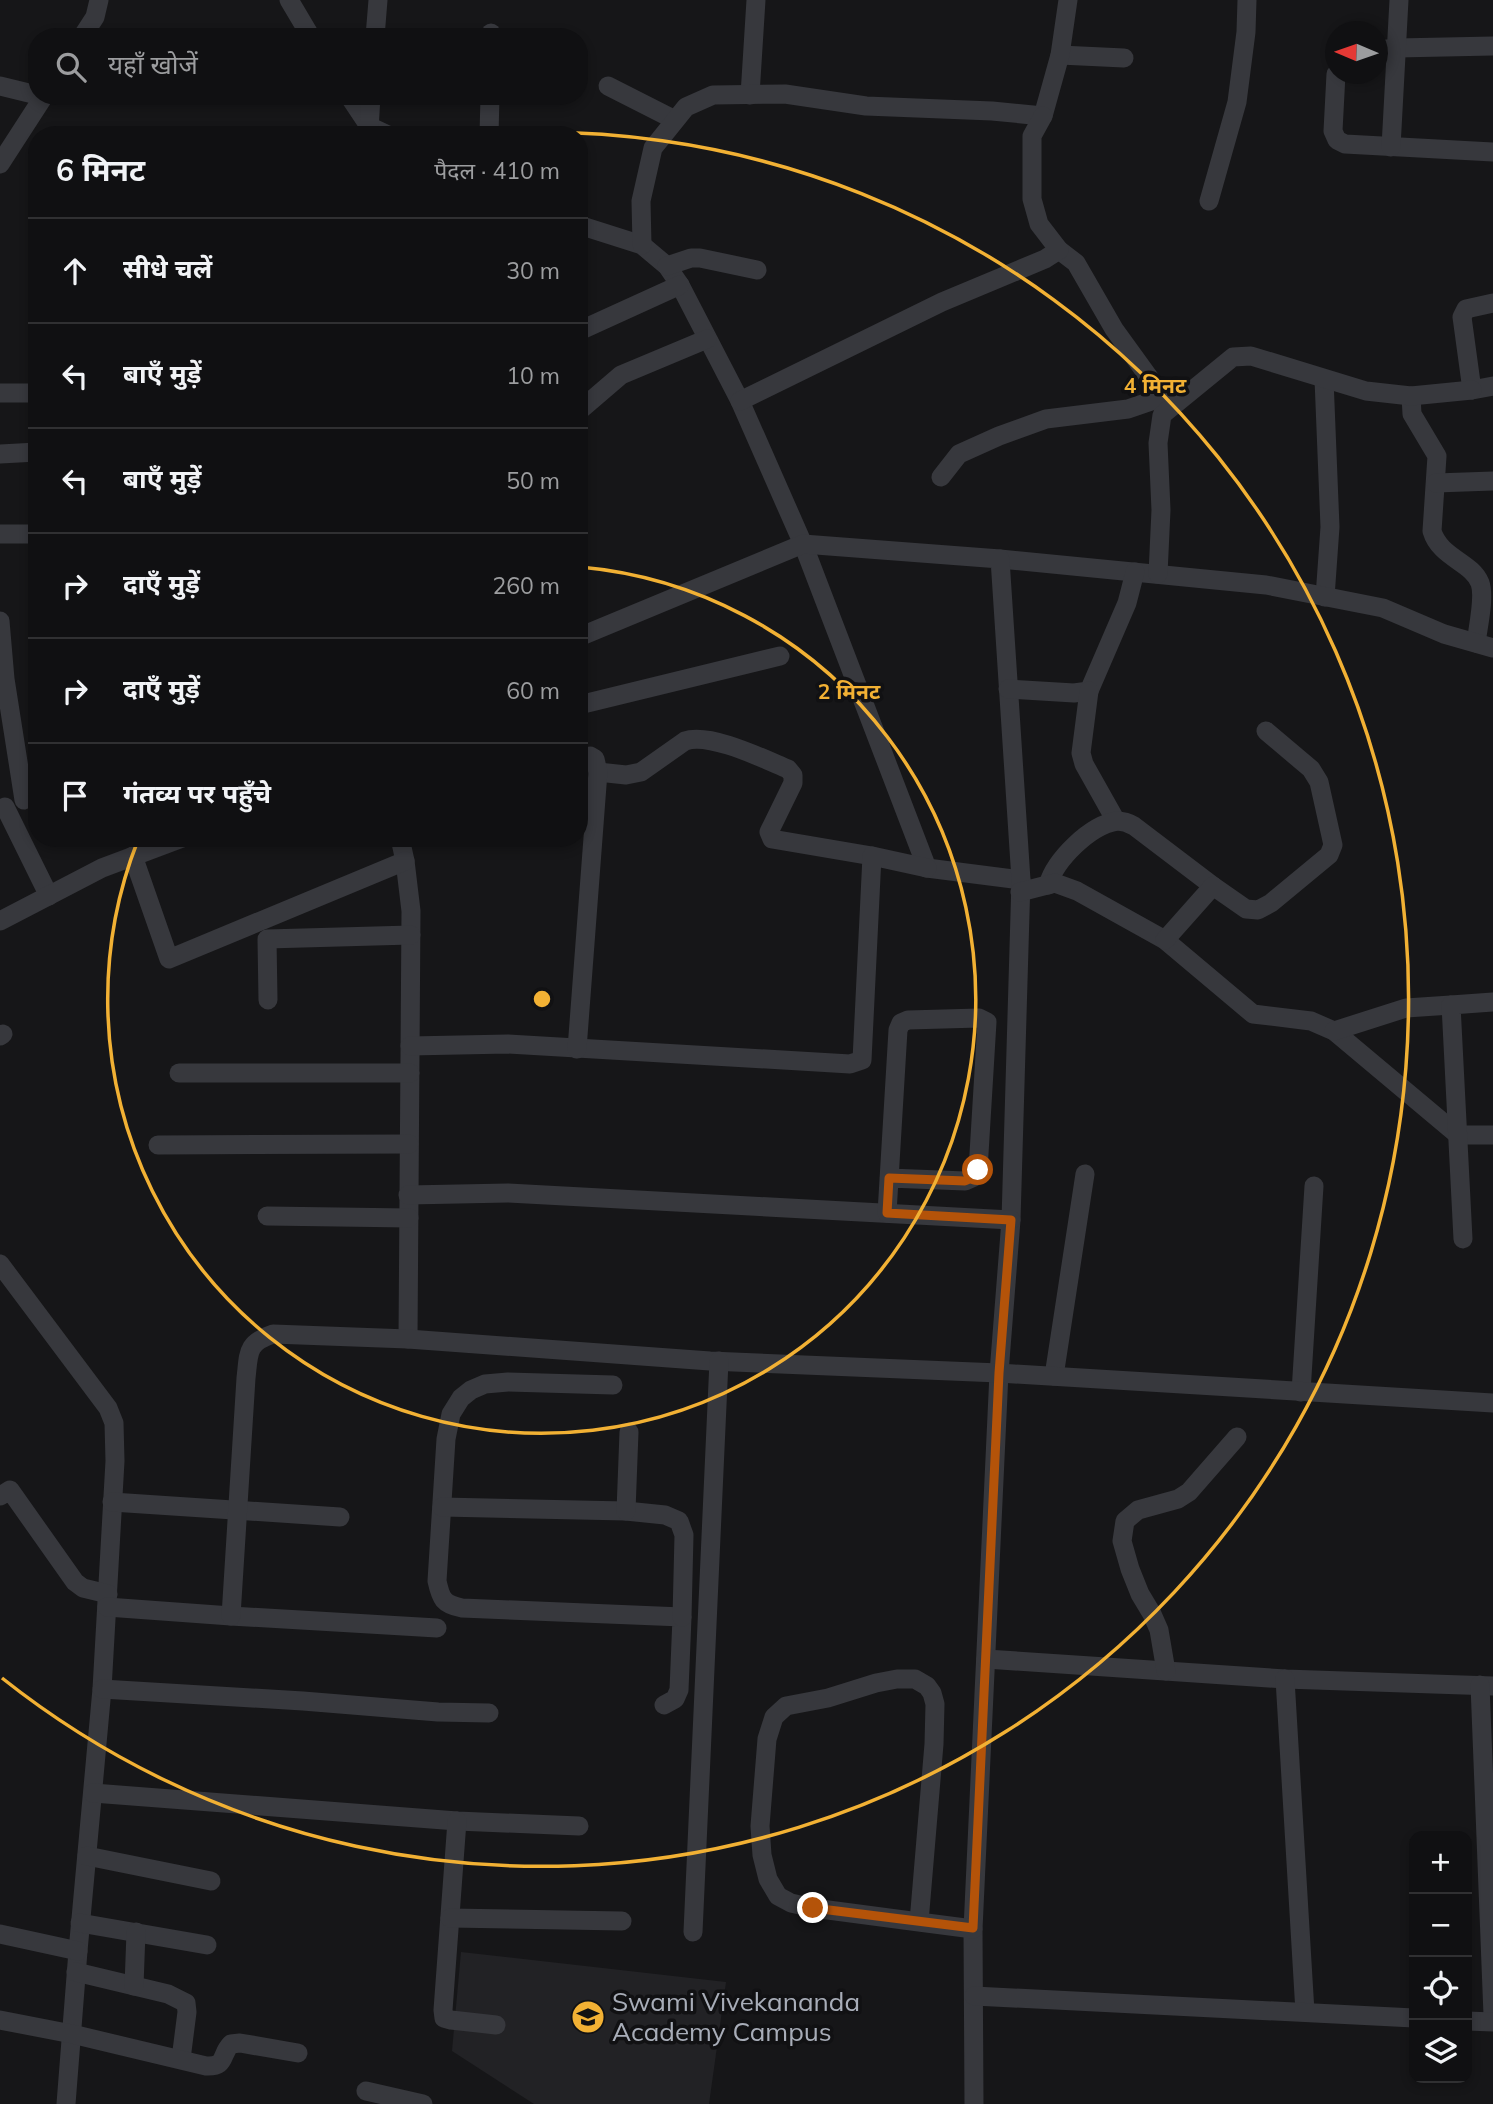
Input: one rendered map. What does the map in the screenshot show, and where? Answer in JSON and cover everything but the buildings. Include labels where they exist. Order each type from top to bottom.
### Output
[{"type":"street","points":[[88,28],[95,17],[99,0]]},
{"type":"street","points":[[289,0],[306,28]]},
{"type":"street","points":[[376,28],[378,0]]},
{"type":"street","points":[[750,95],[756,0]]},
{"type":"street","points":[[1068,0],[1060,55],[1043,116],[1032,136],[1032,199],[1038,225],[1059,250],[1076,263],[1114,329],[1167,402]]},
{"type":"street","points":[[1209,201],[1237,102],[1246,32],[1247,0]]},
{"type":"street","points":[[1388,45],[1399,0]]},
{"type":"street","points":[[1388,49],[1493,46]]},
{"type":"street","points":[[1060,55],[1124,58]]},
{"type":"street","points":[[1388,74],[1391,147]]},
{"type":"street","points":[[1335,84],[1333,131],[1337,140],[1345,144],[1493,152]]},
{"type":"street","points":[[0,86],[28,93]]},
{"type":"street","points":[[608,86],[676,120]]},
{"type":"street","points":[[642,245],[641,201],[653,148],[686,107],[713,95],[785,94],[866,106],[992,111],[1043,116]]},
{"type":"street","points":[[0,164],[38,105]]},
{"type":"street","points":[[353,105],[366,126]]},
{"type":"street","points":[[369,126],[370,105]]},
{"type":"street","points":[[489,126],[490,105]]},
{"type":"street","points":[[588,228],[642,245],[667,266],[680,285],[740,401],[803,544],[928,868]]},
{"type":"street","points":[[740,401],[942,302],[1045,259],[1059,250]]},
{"type":"street","points":[[667,266],[691,258],[700,258],[757,270]]},
{"type":"street","points":[[588,327],[680,285]]},
{"type":"street","points":[[1472,390],[1462,317],[1466,309],[1493,303]]},
{"type":"street","points":[[588,403],[621,375],[706,339]]},
{"type":"street","points":[[941,477],[959,454],[999,436],[1046,419],[1167,402],[1233,358],[1251,356],[1366,391],[1411,397],[1493,386]]},
{"type":"street","points":[[1324,379],[1330,527],[1325,597]]},
{"type":"street","points":[[0,393],[28,393]]},
{"type":"street","points":[[588,633],[803,544],[999,559],[1266,585],[1383,608],[1444,634],[1484,646],[1480,581],[1435,541],[1432,531],[1437,456],[1412,414],[1411,397]]},
{"type":"street","points":[[1158,574],[1161,510],[1158,443],[1167,402]]},
{"type":"street","points":[[0,454],[28,453]]},
{"type":"street","points":[[1436,483],[1493,481]]},
{"type":"street","points":[[0,534],[28,534]]},
{"type":"street","points":[[974,2104],[973,1928],[999,1373],[1011,1220],[1021,886],[999,559]]},
{"type":"street","points":[[1116,821],[1084,764],[1081,753],[1089,691],[1127,603],[1135,572]]},
{"type":"street","points":[[0,621],[5,679],[28,789]]},
{"type":"street","points":[[588,703],[780,656]]},
{"type":"street","points":[[1008,689],[1073,693],[1089,691]]},
{"type":"street","points":[[1048,885],[1052,872],[1085,837],[1116,821],[1134,826],[1246,909],[1258,910],[1271,903],[1329,855],[1334,845],[1319,782],[1311,769],[1266,731]]},
{"type":"street","points":[[598,772],[626,775],[641,772],[693,738],[702,738],[742,750],[788,769],[793,775],[793,783],[769,832],[772,839],[1021,886],[1055,883],[1077,891],[1165,940],[1253,1014],[1311,1021],[1334,1031],[1458,1135],[1493,1135]]},
{"type":"street","points":[[577,1049],[598,772],[595,759],[588,757]]},
{"type":"street","points":[[28,800],[3,808],[48,896]]},
{"type":"street","points":[[0,921],[102,868],[158,847]]},
{"type":"street","points":[[402,847],[411,911],[408,1339]]},
{"type":"street","points":[[133,856],[169,959],[405,861]]},
{"type":"street","points":[[410,1046],[508,1044],[850,1064],[862,1060],[872,856]]},
{"type":"street","points":[[1165,940],[1213,886]]},
{"type":"street","points":[[268,1000],[267,939],[411,936]]},
{"type":"street","points":[[1334,1031],[1406,1008],[1493,1002]]},
{"type":"street","points":[[1451,1005],[1463,1239]]},
{"type":"street","points":[[887,1213],[889,1178],[898,1030],[901,1023],[908,1020],[979,1018],[987,1022],[978,1170],[974,1177],[965,1181],[889,1178]]},
{"type":"street","points":[[179,1073],[410,1073]]},
{"type":"street","points":[[158,1145],[409,1144]]},
{"type":"street","points":[[1054,1376],[1085,1174]]},
{"type":"street","points":[[1301,1392],[1314,1186]]},
{"type":"street","points":[[408,1195],[508,1193],[1011,1220]]},
{"type":"street","points":[[267,1216],[408,1218]]},
{"type":"street","points":[[0,1264],[108,1408],[114,1423],[102,1689],[66,2104]]},
{"type":"street","points":[[231,1616],[250,1351],[258,1339],[273,1334],[408,1339],[719,1361],[999,1373],[1493,1403]]},
{"type":"street","points":[[549,1382],[551,1350]]},
{"type":"street","points":[[693,1932],[719,1361]]},
{"type":"street","points":[[613,1385],[549,1382],[485,1384],[461,1398],[451,1414],[446,1438],[437,1581],[440,1596],[450,1606],[462,1608],[682,1617]]},
{"type":"street","points":[[626,1511],[629,1433]]},
{"type":"street","points":[[1166,1671],[1153,1614],[1140,1594],[1122,1541],[1125,1521],[1138,1510],[1178,1499],[1189,1492],[1237,1437]]},
{"type":"street","points":[[3,1487],[75,1582],[107,1600],[231,1616],[438,1628]]},
{"type":"street","points":[[112,1502],[340,1517]]},
{"type":"street","points":[[442,1507],[626,1511],[665,1515],[679,1521],[684,1535],[679,1690],[675,1699],[664,1705]]},
{"type":"street","points":[[986,1659],[1285,1679],[1487,1686],[1493,2015]]},
{"type":"street","points":[[919,1922],[934,1744],[936,1704],[932,1693],[927,1686],[915,1679],[897,1679],[828,1698],[786,1706],[774,1717],[767,1739],[760,1826],[762,1855],[768,1879],[778,1896],[791,1903],[813,1908],[919,1922],[973,1928]]},
{"type":"street","points":[[1285,1679],[1305,2012]]},
{"type":"street","points":[[102,1689],[438,1712],[489,1713]]},
{"type":"street","points":[[93,1793],[457,1821],[579,1826]]},
{"type":"street","points":[[457,1821],[444,2018],[496,2025]]},
{"type":"street","points":[[87,1856],[211,1881]]},
{"type":"street","points":[[450,1918],[622,1921]]},
{"type":"street","points":[[80,1923],[207,1945]]},
{"type":"street","points":[[134,1986],[136,1932]]},
{"type":"street","points":[[0,1934],[78,1951]]},
{"type":"street","points":[[76,1972],[169,1994],[186,2003],[181,2059]]},
{"type":"street","points":[[974,1996],[1409,2018]]},
{"type":"street","points":[[0,2020],[206,2066],[216,2067],[222,2062],[225,2049],[231,2044],[240,2043],[298,2053]]},
{"type":"street","points":[[1472,2021],[1493,2022]]},
{"type":"street","points":[[366,2091],[424,2104]]},
{"type":"shaded area","name":"Swami Vivekananda Academy Campus","points":[[461,1952],[726,1982],[709,2104],[534,2104],[452,2051]]},
{"type":"place","name":"Swami Vivekananda Academy Campus","points":[[588,2017]]},
{"type":"route","points":[[813,1908],[973,1928],[999,1373],[1011,1220],[887,1213],[889,1178],[965,1181],[974,1177],[978,1170]]}]
